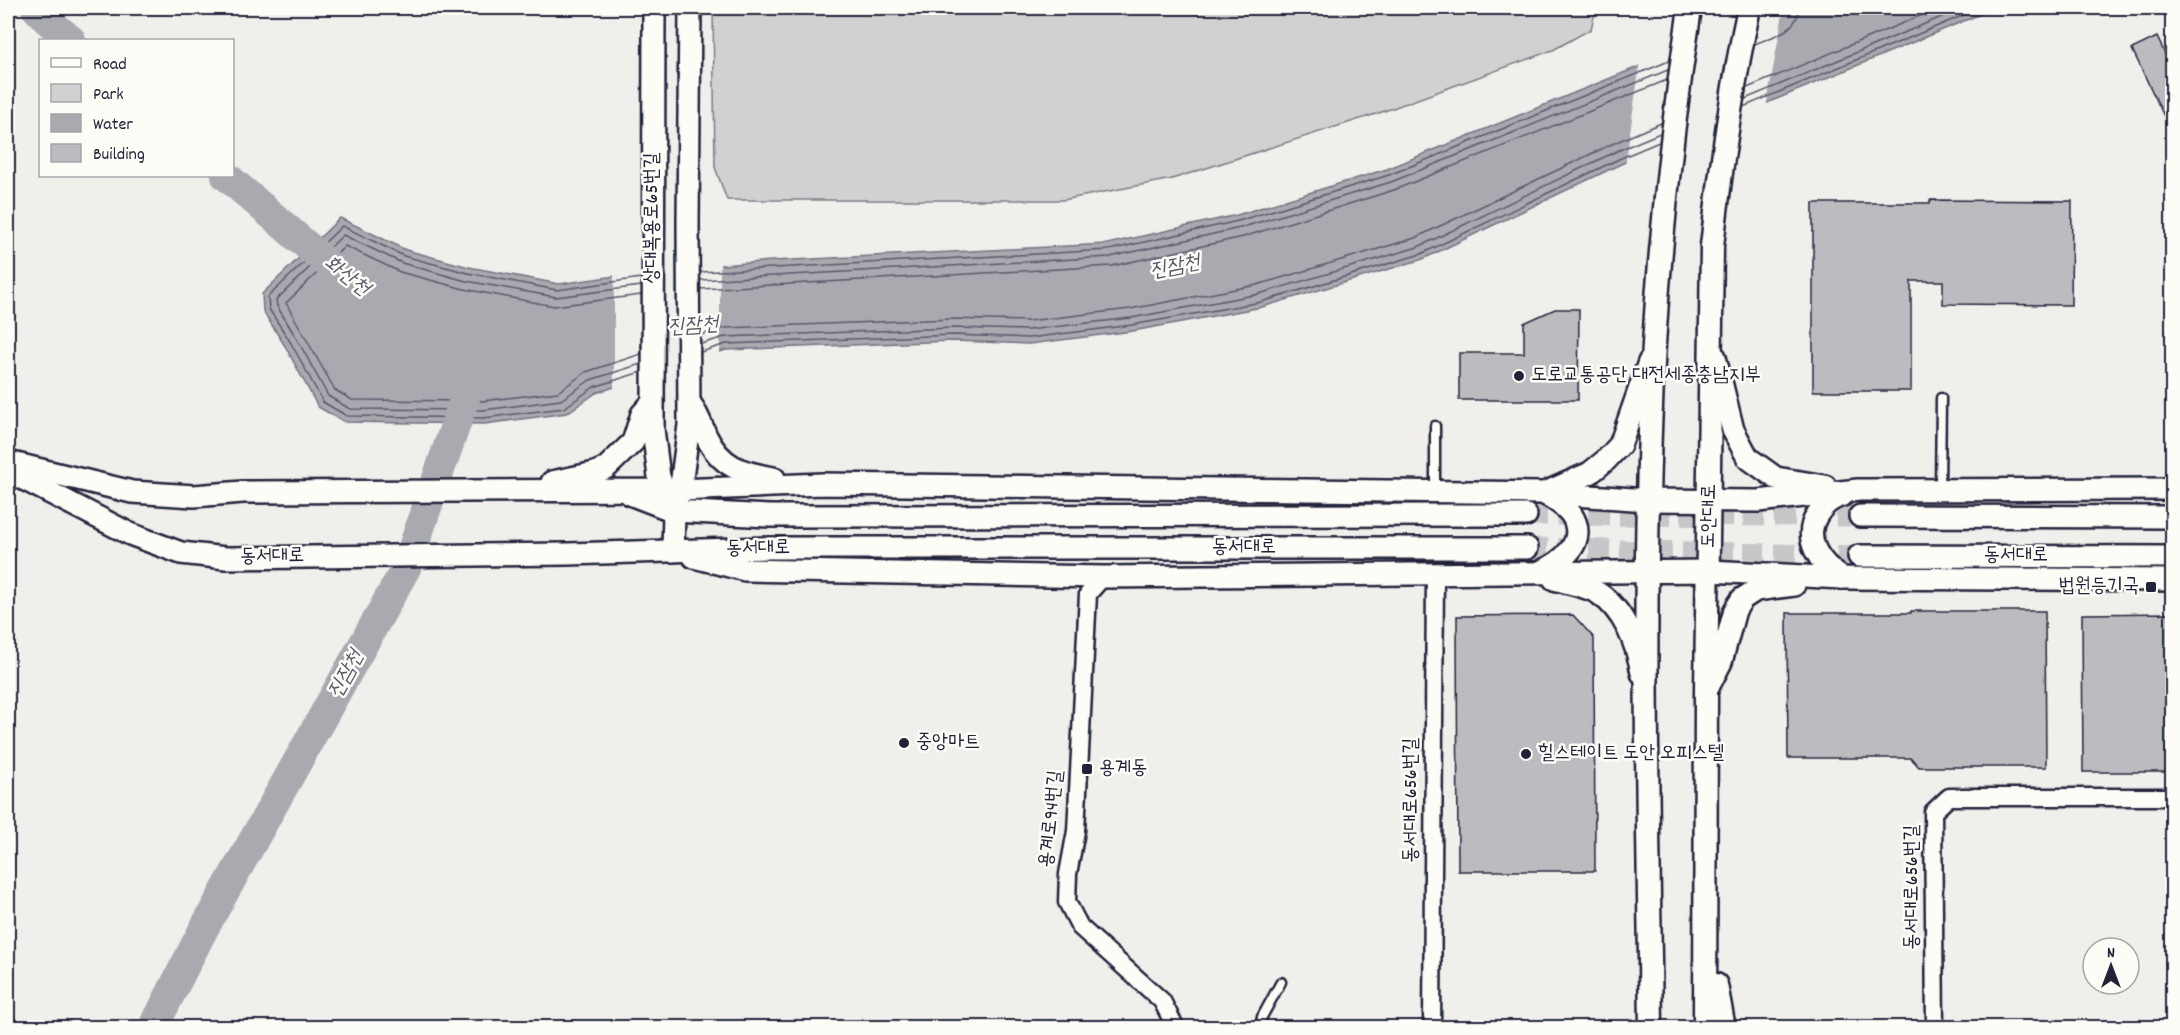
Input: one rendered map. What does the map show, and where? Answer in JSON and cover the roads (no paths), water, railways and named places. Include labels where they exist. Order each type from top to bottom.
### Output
[{"type":"main road","points":[[1651,1028],[1647,695],[1648,500],[1654,345],[1665,202],[1690,8]]},
{"type":"main road","name":"도안대로","points":[[1705,1028],[1706,691],[1712,246],[1719,182],[1749,8]]},
{"type":"main road","points":[[1706,931],[1724,1028]]},
{"type":"street","name":"상대복용로65번길","points":[[654,8],[653,429],[659,477],[671,490]]},
{"type":"street","name":"상대복용로65번길","points":[[673,551],[674,511],[671,490],[688,445],[692,415],[688,222],[690,8]]},
{"type":"street","points":[[1710,335],[1733,430],[1748,458],[1776,478],[1858,490]]},
{"type":"street","points":[[1545,493],[1590,473],[1620,445],[1654,345]]},
{"type":"street","points":[[521,491],[596,473],[606,468],[633,442],[642,414],[653,401]]},
{"type":"street","points":[[692,415],[718,455],[731,466],[757,475],[822,484]]},
{"type":"street","points":[[8,462],[132,492],[194,496],[243,492],[671,490],[822,484],[1545,493],[1648,500],[1758,501],[1858,490],[2172,489]]},
{"type":"street","name":"동서대로","points":[[8,471],[130,534],[181,553],[226,558],[568,554],[768,548],[1527,549]]},
{"type":"street","name":"동서대로","points":[[620,490],[674,511],[769,516],[1526,515]]},
{"type":"street","points":[[1842,578],[1828,570],[1813,548],[1810,536],[1813,521],[1821,508],[1835,497],[1858,490]]},
{"type":"street","points":[[1536,573],[1556,566],[1568,556],[1574,546],[1576,524],[1570,513],[1545,493]]},
{"type":"street","name":"동서대로","points":[[1860,516],[2172,517]]},
{"type":"street","points":[[673,551],[745,570],[1103,577],[1708,571],[1842,578],[2172,580]]},
{"type":"street","name":"동서대로","points":[[1859,556],[2172,556]]},
{"type":"street","name":"동서대로656번길","points":[[1432,1028],[1435,573]]},
{"type":"street","points":[[1536,573],[1598,593],[1620,614],[1637,651],[1647,695]]},
{"type":"street","name":"용계로94번길","points":[[1103,577],[1088,594],[1076,831],[1068,874],[1067,902],[1080,927],[1162,1001],[1176,1028]]},
{"type":"street","points":[[1706,691],[1721,662],[1735,610],[1742,599],[1756,590],[1842,578]]},
{"type":"street","name":"동서대로656번길","points":[[1935,1028],[1933,812],[1949,797],[2172,797]]},
{"type":"lane","points":[[1940,490],[1941,398]]},
{"type":"lane","points":[[1435,426],[1435,493]]},
{"type":"lane","points":[[1260,1028],[1262,1017],[1281,982]]},
{"type":"water","points":[[1783,8],[1995,8],[1623,163],[1423,259],[1262,307],[1133,331],[1029,344],[954,341],[726,350],[596,393],[567,413],[484,424],[345,422],[318,407],[263,311],[262,294],[340,218],[406,250],[469,267],[559,284],[666,269],[773,261],[1107,244],[1237,215],[1387,169]]},
{"type":"waterway","name":"화산천","points":[[36,8],[70,39]]},
{"type":"waterway","name":"화산천","points":[[227,177],[340,274]]},
{"type":"waterway","name":"진잠천","points":[[153,1028],[203,930],[406,568],[469,386]]},
{"type":"tunnel","points":[[1526,515],[1860,516]]},
{"type":"tunnel","points":[[1527,548],[1859,556]]},
{"type":"place","name":"도로교통공단 대전세종충남지부","points":[[1519,376]]},
{"type":"place","name":"법원등기국","points":[[2151,587]]},
{"type":"place","name":"중앙마트","points":[[904,743]]},
{"type":"place","name":"힐스테이트 도안 오피스텔","points":[[1526,754]]},
{"type":"place","name":"용계동","points":[[1087,769]]}]
